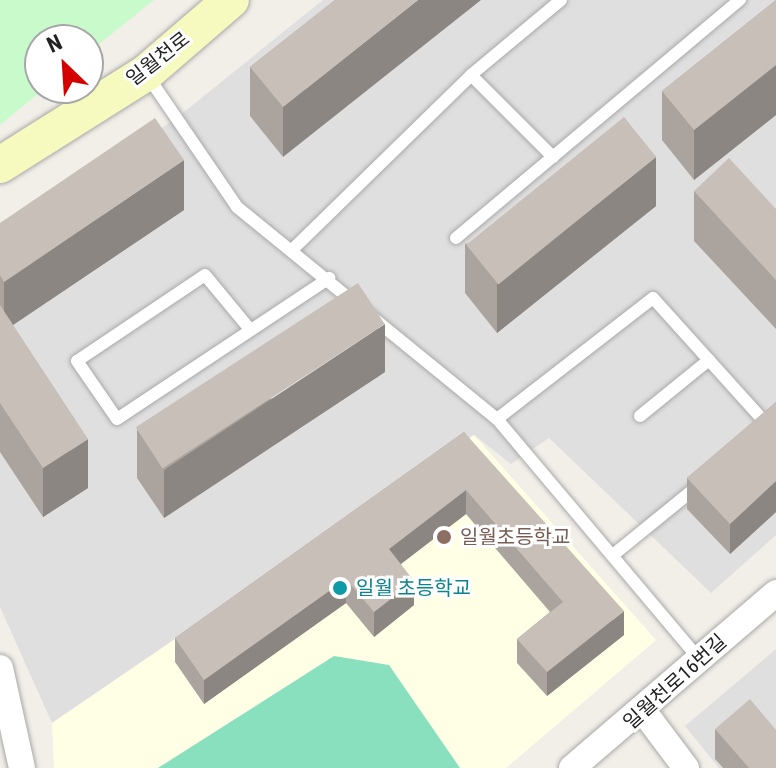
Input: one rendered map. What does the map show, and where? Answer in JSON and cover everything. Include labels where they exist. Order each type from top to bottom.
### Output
[{"type":"street","name":"일월천로","points":[[0,165],[146,73],[231,0]]},
{"type":"street","name":"일월천로16번길","points":[[572,768],[644,712],[699,659],[776,593]]},
{"type":"street","points":[[0,668],[22,768]]},
{"type":"street","points":[[644,712],[686,768]]},
{"type":"lane","points":[[293,249],[471,75],[561,0]]},
{"type":"lane","points":[[456,238],[740,0]]},
{"type":"lane","points":[[146,73],[237,207],[329,278],[497,419],[699,659]]},
{"type":"lane","points":[[471,75],[553,157]]},
{"type":"lane","points":[[248,327],[205,275],[77,361],[117,419],[248,327],[329,278]]},
{"type":"lane","points":[[497,419],[653,298],[770,427],[758,437]]},
{"type":"lane","points":[[640,416],[709,360]]},
{"type":"lane","points":[[613,555],[710,476]]},
{"type":"shaded area","points":[[323,0],[776,0],[776,535],[711,593],[549,438],[511,464],[474,435],[52,723],[0,607],[0,240],[179,116]]},
{"type":"shaded area","name":"일월초등학교","points":[[474,435],[656,640],[506,768],[54,768],[52,723]]},
{"type":"shaded area","points":[[776,649],[776,768],[719,768],[685,726]]},
{"type":"green space","points":[[0,0],[154,0],[104,40],[104,24],[24,24],[26,104],[0,125]]},
{"type":"green space","points":[[334,656],[389,665],[460,768],[158,768]]},
{"type":"building","points":[[335,0],[418,0],[283,107],[250,67]]},
{"type":"building","points":[[776,0],[776,65],[694,130],[662,91]]},
{"type":"building","points":[[624,117],[656,157],[498,284],[466,245]]},
{"type":"building","points":[[155,118],[184,160],[4,282],[0,275],[0,223]]},
{"type":"building","points":[[729,158],[776,209],[776,280],[694,191]]},
{"type":"building","points":[[358,283],[385,324],[162,468],[136,427]]},
{"type":"building","points":[[0,305],[88,439],[43,468],[0,403]]},
{"type":"building","points":[[776,402],[776,481],[730,524],[687,478]]},
{"type":"building","name":"일월 초등학교","points":[[464,432],[624,611],[547,672],[517,639],[563,602],[466,490],[389,549],[414,581],[374,612],[346,579],[204,680],[175,638]]},
{"type":"building","points":[[750,699],[776,730],[776,768],[749,768],[715,729]]},
{"type":"place","name":"일월초등학교","points":[[444,537]]},
{"type":"place","name":"일월 초등학교","points":[[340,588]]}]
